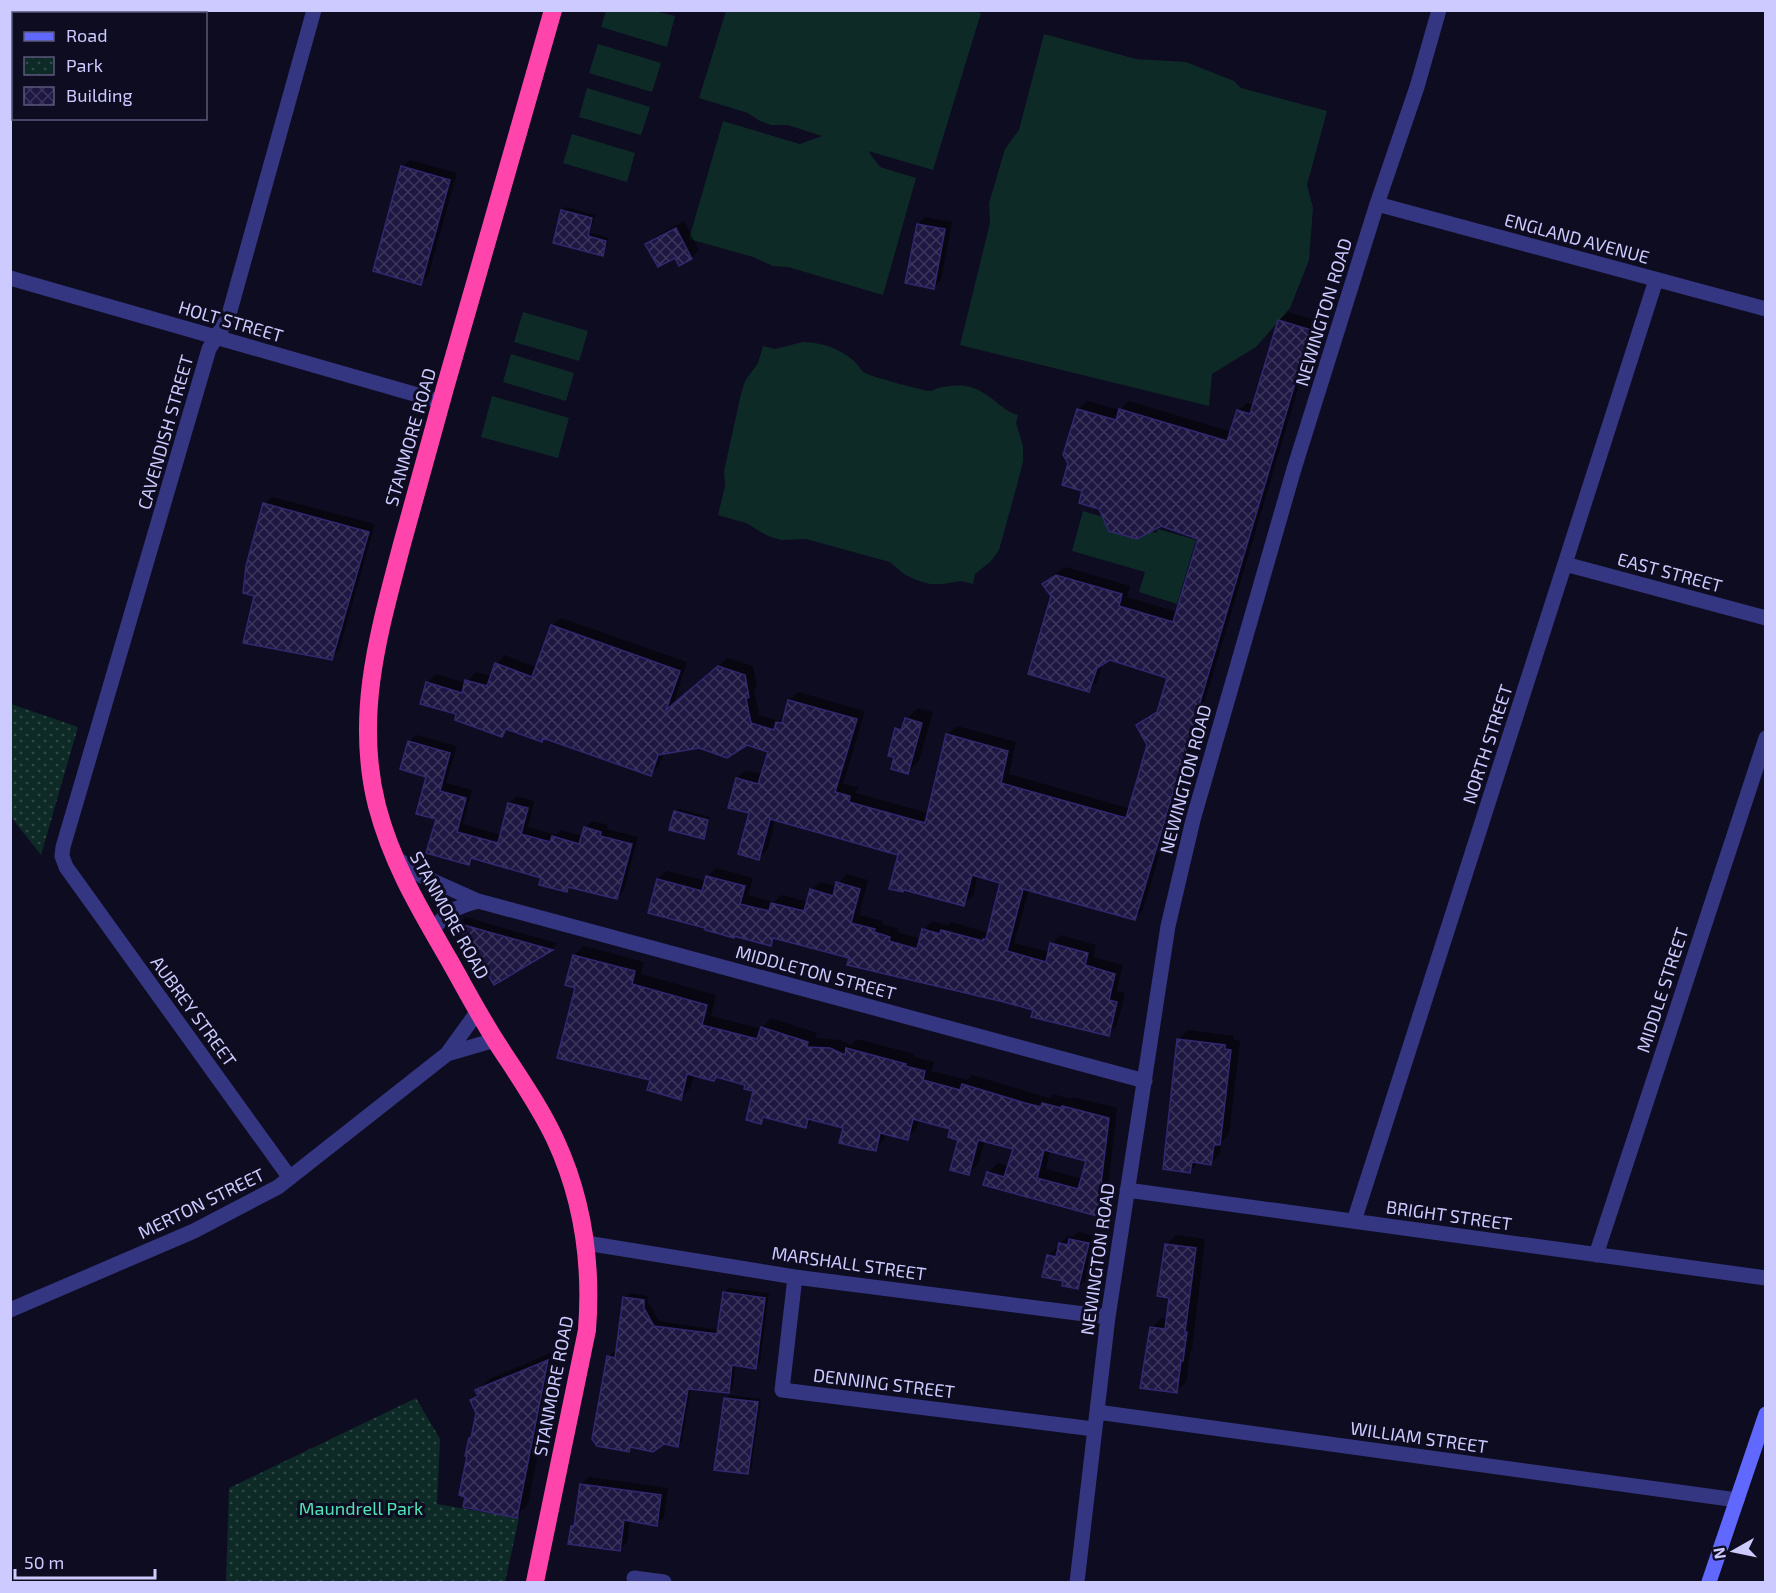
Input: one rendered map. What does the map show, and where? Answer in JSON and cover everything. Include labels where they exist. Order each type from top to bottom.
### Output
[{"type":"highway","name":"STANMORE ROAD","points":[[534,1582],[587,1330],[589,1298],[586,1243],[573,1189],[555,1139],[478,1011],[402,877],[393,856],[384,831],[370,771],[369,693],[378,633],[553,10]]},
{"type":"main road","points":[[1709,1582],[1766,1414]]},
{"type":"street","name":"CAVENDISH STREET","points":[[66,867],[62,856],[63,847],[209,349],[228,318],[314,10]]},
{"type":"street","name":"NEWINGTON ROAD","points":[[1077,1582],[1108,1317],[1168,926],[1193,820],[1294,469],[1377,204],[1417,87],[1439,10]]},
{"type":"street","name":"ENGLAND AVENUE","points":[[1377,204],[1766,309]]},
{"type":"street","name":"HOLT STREET","points":[[10,278],[442,402]]},
{"type":"street","name":"NORTH STREET","points":[[1354,1221],[1656,280]]},
{"type":"street","name":"EAST STREET","points":[[1565,564],[1766,618]]},
{"type":"street","name":"MIDDLE STREET","points":[[1596,1255],[1766,738]]},
{"type":"street","name":"MIDDLETON STREET","points":[[393,856],[422,876],[478,901],[1144,1081]]},
{"type":"street","name":"AUBREY STREET","points":[[66,867],[290,1178]]},
{"type":"street","points":[[432,930],[447,913],[478,901]]},
{"type":"street","name":"MERTON STREET","points":[[10,1310],[194,1231],[263,1197],[447,1054],[478,1011]]},
{"type":"street","name":"MERTON STREET","points":[[447,1054],[495,1040]]},
{"type":"street","name":"BRIGHT STREET","points":[[1127,1190],[1766,1278]]},
{"type":"street","name":"MARSHALL STREET","points":[[586,1243],[795,1276],[1108,1317]]},
{"type":"street","name":"DENNING STREET","points":[[795,1276],[782,1390],[1094,1429]]},
{"type":"street","name":"WILLIAM STREET","points":[[1097,1412],[1737,1500]]},
{"type":"street","points":[[634,1578],[664,1582]]},
{"type":"green space","points":[[606,11],[655,11],[675,16],[667,47],[601,27]]},
{"type":"green space","points":[[726,11],[973,11],[981,13],[933,170],[868,151],[880,167],[916,178],[883,295],[788,267],[773,266],[753,257],[689,239],[723,121],[800,144],[822,136],[788,125],[771,125],[748,113],[699,98]]},
{"type":"green space","points":[[1044,34],[1136,59],[1186,62],[1234,81],[1241,88],[1327,111],[1307,185],[1313,208],[1309,260],[1290,308],[1256,347],[1212,374],[1209,406],[960,345],[990,223],[989,203],[1005,149],[1019,130]]},
{"type":"green space","points":[[598,44],[661,63],[652,92],[589,73]]},
{"type":"green space","points":[[587,88],[650,107],[641,135],[579,117]]},
{"type":"green space","points":[[572,134],[635,153],[627,182],[563,163]]},
{"type":"green space","points":[[523,312],[588,331],[579,361],[514,342]]},
{"type":"green space","points":[[803,342],[824,345],[837,350],[848,356],[865,373],[899,384],[930,391],[956,386],[975,388],[1011,413],[1018,415],[1016,423],[1023,446],[1020,474],[999,550],[991,561],[975,574],[973,584],[961,581],[930,584],[904,574],[890,562],[806,539],[781,540],[768,536],[746,523],[718,515],[725,486],[724,471],[745,381],[758,363],[763,346],[775,349]]},
{"type":"green space","points":[[511,354],[574,373],[566,401],[503,382]]},
{"type":"green space","points":[[492,396],[569,418],[558,458],[481,437]]},
{"type":"green space","points":[[1083,511],[1156,533],[1158,529],[1196,540],[1177,604],[1139,592],[1145,572],[1072,551]]},
{"type":"green space","points":[[11,704],[78,727],[41,855],[11,817]]},
{"type":"green space","name":"Maundrell Park","points":[[416,1398],[440,1439],[437,1504],[519,1518],[505,1582],[226,1582],[229,1488]]},
{"type":"building","points":[[401,166],[450,180],[421,285],[373,271]]},
{"type":"building","points":[[561,210],[592,218],[588,236],[606,241],[603,256],[553,243]]},
{"type":"building","points":[[917,224],[945,229],[934,289],[905,283]]},
{"type":"building","points":[[676,228],[692,259],[679,266],[675,258],[658,267],[645,244]]},
{"type":"building","points":[[1278,320],[1311,330],[1135,920],[1023,889],[1007,951],[1046,962],[1050,943],[1088,953],[1085,965],[1115,974],[1109,1000],[1117,1002],[1109,1036],[1031,1017],[1033,1010],[1004,1002],[847,965],[849,958],[773,938],[771,946],[734,936],[734,938],[648,913],[657,879],[702,891],[706,876],[745,886],[740,904],[769,911],[771,903],[804,911],[810,889],[833,896],[836,882],[860,889],[851,923],[875,929],[874,932],[890,937],[889,941],[917,949],[922,929],[940,934],[941,930],[983,941],[986,939],[1000,883],[972,875],[964,906],[904,890],[903,892],[889,889],[898,855],[770,819],[759,860],[738,854],[749,813],[728,808],[736,778],[758,784],[768,752],[747,745],[727,758],[699,748],[658,755],[651,776],[543,738],[542,742],[506,729],[502,737],[455,720],[456,714],[420,704],[426,682],[462,693],[465,680],[487,686],[495,663],[532,677],[551,625],[680,671],[666,710],[718,666],[745,675],[749,697],[746,699],[751,723],[774,730],[776,722],[782,723],[788,700],[857,719],[835,792],[850,796],[849,802],[925,823],[946,734],[1008,751],[1001,783],[1126,818],[1147,745],[1136,725],[1157,712],[1167,678],[1110,660],[1097,668],[1089,692],[1028,674],[1051,596],[1042,584],[1056,575],[1122,594],[1119,606],[1173,622],[1198,539],[1161,526],[1137,539],[1109,531],[1099,509],[1079,503],[1082,491],[1062,485],[1068,463],[1063,455],[1077,409],[1116,420],[1119,409],[1227,441],[1237,410],[1250,414]]},
{"type":"building","points":[[263,503],[369,532],[332,660],[243,643],[254,596],[243,593],[246,566]]},
{"type":"building","points":[[905,718],[922,723],[908,774],[891,769],[894,757],[888,756],[895,728],[901,730]]},
{"type":"building","points":[[408,741],[450,753],[440,791],[466,798],[457,832],[498,843],[508,803],[528,808],[521,834],[550,842],[552,836],[579,844],[584,827],[601,832],[600,836],[632,844],[617,899],[568,887],[567,892],[539,885],[541,878],[471,858],[469,865],[426,853],[436,819],[416,814],[426,777],[400,769]]},
{"type":"building","points":[[674,811],[708,820],[704,839],[669,830]]},
{"type":"building","points":[[457,923],[510,938],[553,950],[494,985]]},
{"type":"building","points":[[573,955],[635,971],[632,984],[707,1005],[702,1025],[757,1039],[761,1027],[808,1042],[807,1047],[830,1048],[845,1055],[846,1048],[906,1064],[905,1066],[925,1071],[923,1080],[960,1090],[962,1084],[1041,1107],[1042,1103],[1061,1108],[1062,1106],[1109,1118],[1097,1216],[983,1185],[987,1172],[1004,1177],[1013,1149],[978,1140],[969,1175],[950,1170],[958,1140],[948,1137],[950,1129],[913,1119],[908,1140],[880,1133],[876,1151],[839,1143],[843,1128],[808,1119],[806,1128],[763,1117],[761,1124],[746,1120],[753,1091],[744,1089],[745,1085],[716,1077],[714,1081],[687,1074],[681,1100],[647,1090],[650,1080],[557,1058],[575,988],[565,985]],"holes":[[[1044,1150],[1086,1161],[1078,1189],[1037,1178]]]},
{"type":"building","points":[[1177,1039],[1225,1045],[1225,1049],[1231,1050],[1220,1145],[1214,1145],[1211,1165],[1192,1162],[1190,1173],[1163,1169]]},
{"type":"building","points":[[1069,1239],[1089,1243],[1078,1289],[1062,1286],[1063,1281],[1042,1277],[1047,1255],[1056,1257],[1059,1243],[1068,1245]]},
{"type":"building","points":[[1165,1244],[1196,1248],[1185,1332],[1187,1332],[1177,1393],[1140,1388],[1150,1327],[1165,1329],[1169,1298],[1157,1296]]},
{"type":"building","points":[[723,1292],[765,1298],[756,1369],[732,1365],[729,1393],[688,1389],[678,1447],[664,1444],[653,1452],[630,1447],[629,1452],[597,1446],[592,1439],[607,1356],[615,1358],[623,1297],[644,1300],[644,1308],[654,1326],[717,1334]]},
{"type":"building","points":[[548,1360],[517,1518],[463,1507],[465,1497],[459,1495],[467,1456],[465,1456],[476,1413],[470,1400],[478,1396],[475,1390]]},
{"type":"building","points":[[724,1398],[758,1402],[748,1474],[714,1470]]},
{"type":"building","points":[[580,1484],[661,1495],[657,1526],[624,1520],[620,1551],[568,1544],[571,1526],[574,1526]]}]
